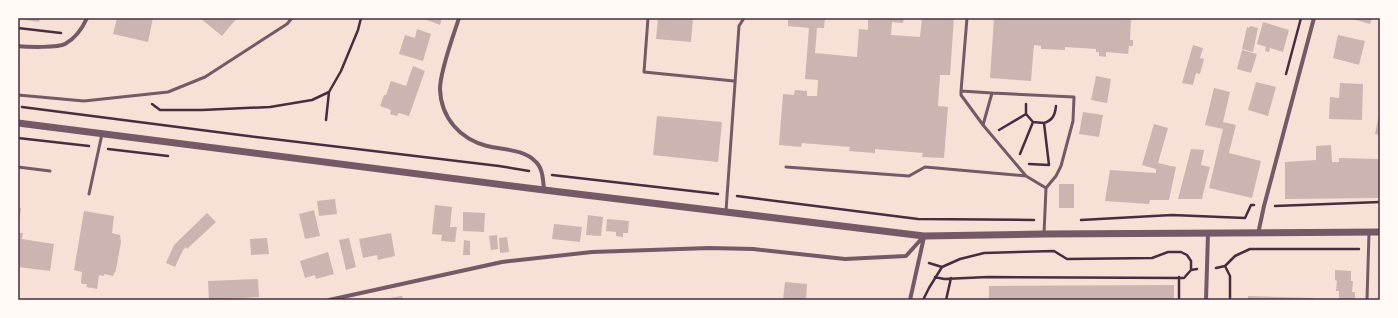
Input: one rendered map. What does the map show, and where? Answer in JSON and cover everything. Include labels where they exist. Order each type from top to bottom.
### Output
[{"type":"street","points":[[18,46],[32,47],[64,45],[82,30],[87,18]]},
{"type":"street","points":[[459,18],[440,88],[444,111],[449,121],[461,134],[472,141],[527,155],[536,162],[543,173],[544,190]]},
{"type":"street","points":[[1258,234],[1264,206],[1314,18]]},
{"type":"street","points":[[18,123],[544,190],[924,236],[1380,232]]},
{"type":"street","points":[[1206,300],[1208,234]]},
{"type":"street","points":[[329,300],[502,262],[592,252],[731,248],[845,259],[906,256],[924,236]]},
{"type":"street","points":[[910,300],[924,236]]},
{"type":"lane","points":[[18,95],[84,101],[168,92],[205,77],[287,24],[292,18]]},
{"type":"lane","points":[[648,18],[644,72],[734,81]]},
{"type":"lane","points":[[726,212],[739,26],[744,18]]},
{"type":"lane","points":[[967,18],[961,95],[991,135],[1026,176],[1046,188]]},
{"type":"lane","points":[[961,91],[1074,97],[1072,121],[1061,166],[1056,176],[1046,188],[1044,234]]},
{"type":"lane","points":[[983,125],[992,93]]},
{"type":"lane","points":[[89,194],[102,134]]},
{"type":"lane","points":[[18,167],[50,171]]},
{"type":"lane","points":[[786,167],[909,176],[925,167],[1026,176]]},
{"type":"lane","points":[[1367,300],[1368,233]]},
{"type":"path","points":[[326,120],[330,92],[341,71],[358,30],[361,18]]},
{"type":"path","points":[[18,28],[76,35]]},
{"type":"path","points":[[140,95],[160,110],[202,110],[270,107],[312,100],[330,92]]},
{"type":"path","points":[[1026,95],[1026,114],[1033,122],[1044,123],[1049,121],[1055,115],[1058,96]]},
{"type":"path","points":[[18,107],[499,166],[568,177],[690,190],[918,219],[1045,221]]},
{"type":"path","points":[[991,135],[1026,114]]},
{"type":"path","points":[[1033,122],[1016,164],[1049,165],[1044,123]]},
{"type":"path","points":[[1080,220],[1172,215],[1245,218],[1251,205],[1264,206],[1380,202]]},
{"type":"path","points":[[1191,270],[1226,266],[1235,256],[1250,249],[1368,249]]},
{"type":"path","points":[[935,277],[1184,278],[1191,270],[1191,261],[1187,255],[1181,252]]},
{"type":"path","points":[[1226,266],[1230,276],[1230,300]]},
{"type":"path","points":[[923,300],[942,267]]},
{"type":"path","points":[[946,300],[951,278]]},
{"type":"path","points":[[1179,278],[1179,300]]},
{"type":"building","points":[[18,18],[40,18],[39,22]]},
{"type":"building","points":[[117,18],[153,18],[148,42],[113,34]]},
{"type":"building","points":[[200,18],[237,18],[222,36]]},
{"type":"building","points":[[422,18],[442,18],[440,25]]},
{"type":"building","points":[[658,18],[693,18],[691,42],[656,39]]},
{"type":"building","points":[[788,18],[825,18],[824,28],[817,28],[815,53],[857,57],[859,29],[868,30],[868,19],[865,18],[904,18],[903,23],[892,22],[891,35],[920,37],[922,18],[954,18],[950,75],[940,75],[938,106],[948,107],[944,158],[922,157],[923,153],[875,149],[875,153],[849,151],[850,147],[802,143],[801,147],[779,145],[783,94],[794,95],[795,90],[807,91],[807,96],[817,96],[818,80],[805,79],[809,28],[788,26]]},
{"type":"building","points":[[994,18],[1131,18],[1130,40],[1133,40],[1133,46],[1129,46],[1128,54],[1106,52],[1106,57],[1099,56],[1099,52],[1096,52],[1096,49],[1065,47],[1065,50],[1041,49],[1041,46],[1034,45],[1031,81],[990,78]]},
{"type":"building","points":[[1349,18],[1372,18],[1370,24]]},
{"type":"building","points":[[1263,22],[1289,30],[1283,52],[1270,48],[1269,52],[1265,51],[1266,47],[1257,44]]},
{"type":"building","points":[[1250,26],[1258,28],[1253,52],[1242,49],[1247,27],[1249,28]]},
{"type":"building","points":[[417,29],[431,34],[423,61],[399,54],[405,35],[415,38]]},
{"type":"building","points":[[1338,35],[1365,41],[1359,65],[1333,58]]},
{"type":"building","points":[[1193,45],[1203,48],[1200,58],[1204,59],[1200,74],[1196,73],[1193,85],[1182,83]]},
{"type":"building","points":[[1242,50],[1257,54],[1251,73],[1237,69]]},
{"type":"building","points":[[413,66],[425,71],[409,116],[399,113],[397,116],[390,114],[391,110],[380,106],[384,95],[386,95],[391,81],[406,86]]},
{"type":"building","points":[[1096,76],[1111,79],[1107,103],[1091,100]]},
{"type":"building","points":[[1256,82],[1276,87],[1268,116],[1248,110]]},
{"type":"building","points":[[1340,83],[1363,84],[1362,120],[1329,119],[1330,97],[1339,98]]},
{"type":"building","points":[[1214,88],[1230,92],[1223,122],[1236,125],[1229,153],[1261,161],[1252,198],[1209,188],[1223,129],[1205,125]]},
{"type":"building","points":[[1083,112],[1103,115],[1099,137],[1079,134]]},
{"type":"building","points":[[1380,114],[1380,135],[1375,134]]},
{"type":"building","points":[[657,116],[722,122],[718,162],[653,155]]},
{"type":"building","points":[[1154,124],[1168,128],[1158,163],[1176,167],[1169,200],[1150,200],[1149,204],[1105,201],[1110,170],[1156,173],[1156,169],[1142,165]]},
{"type":"building","points":[[1331,145],[1332,162],[1339,162],[1339,158],[1380,159],[1380,198],[1285,199],[1285,162],[1316,160],[1316,146]]},
{"type":"building","points":[[1191,149],[1204,150],[1201,165],[1210,167],[1202,199],[1178,199]]},
{"type":"building","points":[[1059,184],[1074,184],[1074,208],[1059,208]]},
{"type":"building","points":[[335,199],[337,214],[319,216],[317,201]]},
{"type":"building","points":[[435,205],[452,207],[450,227],[457,227],[455,242],[441,241],[442,235],[432,234]]},
{"type":"building","points":[[18,208],[21,208],[19,223],[18,223]]},
{"type":"building","points":[[314,210],[320,236],[305,239],[299,214]]},
{"type":"building","points":[[84,211],[114,216],[112,233],[120,235],[121,242],[116,270],[113,276],[104,274],[104,276],[99,275],[97,289],[86,287],[87,284],[82,284],[82,272],[74,270]]},
{"type":"building","points":[[463,212],[485,213],[484,232],[463,231]]},
{"type":"building","points":[[207,213],[216,222],[187,249],[186,247],[183,250],[175,267],[166,263],[174,245]]},
{"type":"building","points":[[588,215],[603,217],[601,236],[586,235]]},
{"type":"building","points":[[607,219],[629,221],[628,233],[623,233],[623,237],[616,236],[616,232],[606,231]]},
{"type":"building","points":[[554,224],[582,227],[580,242],[552,239]]},
{"type":"building","points":[[18,233],[23,233],[22,239],[54,244],[50,271],[18,267]]},
{"type":"building","points":[[391,233],[395,256],[378,260],[377,255],[363,258],[359,239]]},
{"type":"building","points":[[497,235],[498,249],[491,250],[489,236]]},
{"type":"building","points":[[507,237],[509,252],[500,253],[499,238]]},
{"type":"building","points":[[267,238],[269,254],[251,255],[250,239]]},
{"type":"building","points":[[349,238],[356,267],[346,270],[339,240]]},
{"type":"building","points":[[464,240],[470,241],[470,255],[463,255]]},
{"type":"building","points":[[328,252],[334,274],[316,279],[315,275],[305,278],[300,261]]},
{"type":"building","points":[[1335,270],[1351,271],[1351,281],[1353,281],[1352,292],[1355,292],[1355,300],[1339,300],[1339,291],[1336,291],[1337,281],[1335,280]]},
{"type":"building","points":[[258,279],[259,297],[209,300],[208,281]]},
{"type":"building","points":[[785,282],[807,284],[806,300],[783,300]]},
{"type":"building","points":[[1174,285],[1174,300],[989,300],[989,286]]},
{"type":"building","points":[[402,296],[403,300],[383,300],[383,299]]},
{"type":"building","points":[[1248,296],[1314,298],[1314,300],[1248,300]]}]
